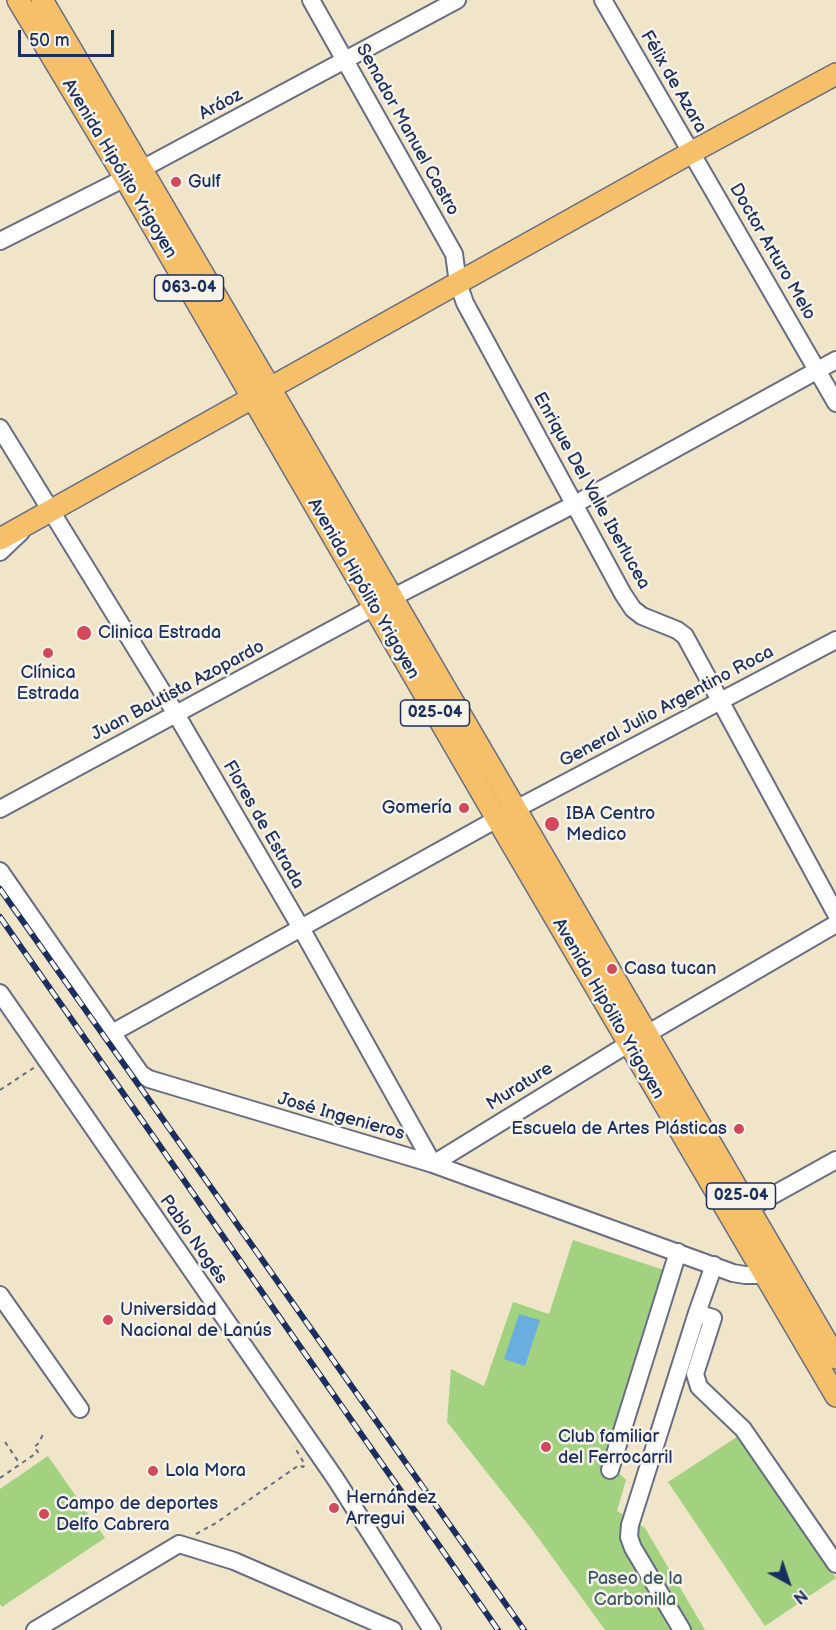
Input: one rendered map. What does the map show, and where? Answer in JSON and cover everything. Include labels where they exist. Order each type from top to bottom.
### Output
[{"type":"main road","name":"Avenida Hipólito Yrigoyen","points":[[18,0],[133,174]]},
{"type":"main road","name":"Avenida Hipólito Yrigoyen","points":[[42,0],[133,174],[637,1039],[764,1275],[836,1396]]},
{"type":"main road","points":[[0,539],[692,152],[836,74]]},
{"type":"main road","name":"Avenida Hipólito Yrigoyen","points":[[637,1039],[748,1209],[836,1358]]},
{"type":"street","name":"Senador Manuel Castro","points":[[311,0],[454,254],[458,283]]},
{"type":"street","name":"Aráoz","points":[[0,241],[133,174],[457,0]]},
{"type":"street","name":"Félix de Azara","points":[[603,0],[692,152]]},
{"type":"street","name":"Doctor Arturo Melo","points":[[692,152],[836,403]]},
{"type":"street","name":"Enrique Del Valle Iberlucea","points":[[458,283],[465,303],[633,609],[642,616],[677,630],[685,636],[836,914]]},
{"type":"street","name":"Juan Bautista Azopardo","points":[[0,809],[384,602],[575,504],[836,360]]},
{"type":"street","name":"Flores de Estrada","points":[[0,428],[176,714],[301,928],[433,1164]]},
{"type":"street","points":[[0,531],[31,521]]},
{"type":"street","points":[[0,552],[31,521]]},
{"type":"street","name":"General Julio Argentino Roca","points":[[112,1033],[506,814],[836,640]]},
{"type":"street","name":"José Ingenieros","points":[[0,870],[141,1074],[149,1079],[433,1164],[739,1274],[764,1275]]},
{"type":"street","name":"Murature","points":[[433,1164],[637,1039],[836,924]]},
{"type":"street","name":"Pablo Nogés","points":[[0,993],[334,1478],[432,1630]]},
{"type":"street","points":[[748,1209],[836,1160]]},
{"type":"street","points":[[610,1470],[678,1252]]},
{"type":"street","points":[[682,1630],[633,1548],[629,1537],[630,1525],[714,1265]]},
{"type":"street","points":[[0,1295],[80,1409]]},
{"type":"street","points":[[697,1313],[713,1318],[695,1374],[699,1387],[743,1429],[836,1564]]},
{"type":"street","points":[[35,1630],[179,1544],[234,1561],[393,1630]]},
{"type":"path","points":[[0,1090],[39,1064]]},
{"type":"path","points":[[0,1478],[38,1452],[34,1447],[39,1443],[43,1434]]},
{"type":"path","points":[[5,1442],[20,1464]]},
{"type":"path","points":[[179,1544],[299,1465],[303,1467],[305,1465],[293,1445]]},
{"type":"green space","name":"Club familiar del Ferrocarril","points":[[573,1240],[676,1274],[617,1471],[626,1480],[617,1511],[645,1528],[705,1630],[605,1630],[534,1532],[447,1422],[451,1369],[484,1386],[513,1302],[549,1314]]},
{"type":"green space","points":[[740,1435],[836,1578],[765,1626],[668,1482]]},
{"type":"green space","name":"Campo de deportes Delfo Cabrera","points":[[48,1456],[105,1538],[2,1607],[0,1604],[0,1489]]},
{"type":"water","points":[[519,1314],[540,1320],[525,1366],[504,1359]]},
{"type":"railway","points":[[0,889],[524,1630]]},
{"type":"railway","points":[[0,917],[498,1630]]},
{"type":"place","name":"Gulf","points":[[176,182]]},
{"type":"place","name":"Clinica Estrada","points":[[84,633]]},
{"type":"place","name":"Clínica Estrada","points":[[48,653]]},
{"type":"place","name":"Gomería","points":[[464,808]]},
{"type":"place","name":"IBA Centro Medico","points":[[552,824]]},
{"type":"place","name":"Casa tucan","points":[[612,969]]},
{"type":"place","name":"Escuela de Artes Plásticas","points":[[739,1129]]},
{"type":"place","name":"Universidad Nacional de Lanús","points":[[108,1320]]},
{"type":"place","name":"Club familiar del Ferrocarril","points":[[546,1447]]},
{"type":"place","name":"Lola Mora","points":[[153,1471]]},
{"type":"place","name":"Hernández Arregui","points":[[334,1508]]},
{"type":"place","name":"Campo de deportes Delfo Cabrera","points":[[44,1514]]},
{"type":"park label","name":"Paseo de la Carbonilla","points":[[635,1589]]}]
